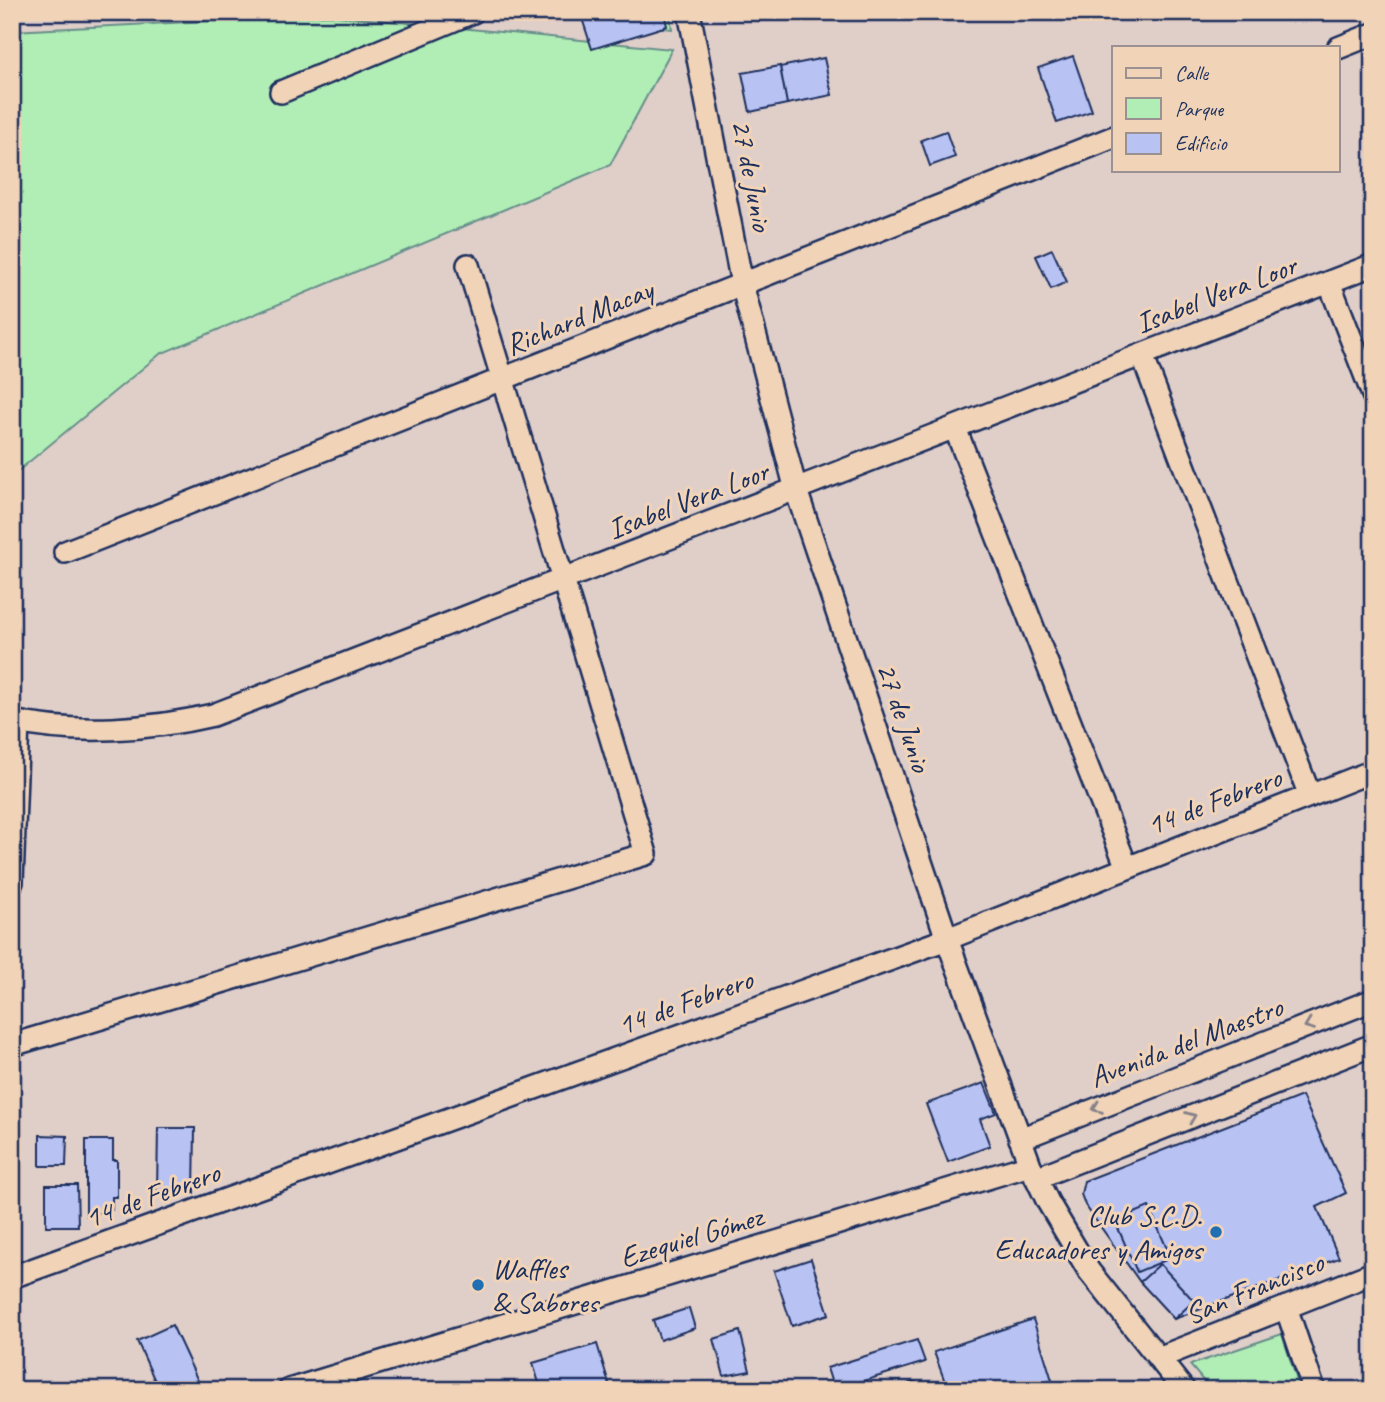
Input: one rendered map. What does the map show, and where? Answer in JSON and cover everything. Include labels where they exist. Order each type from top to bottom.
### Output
[{"type":"street","points":[[281,92],[473,12]]},
{"type":"street","name":"27 de Junio","points":[[690,12],[742,284],[796,490],[947,939],[1033,1172],[1061,1227],[1089,1271],[1184,1390]]},
{"type":"street","points":[[1340,47],[1373,34]]},
{"type":"street","name":"Richard Macay","points":[[65,552],[1112,138]]},
{"type":"street","points":[[12,1045],[646,854],[468,265]]},
{"type":"street","name":"Isabel Vera Loor","points":[[15,722],[126,729],[172,725],[213,715],[1373,265]]},
{"type":"street","points":[[1329,282],[1373,395]]},
{"type":"street","points":[[1142,355],[1310,796]]},
{"type":"street","points":[[955,428],[1127,868]]},
{"type":"street","points":[[12,882],[15,722]]},
{"type":"street","name":"14 de Febrero","points":[[12,1277],[947,939],[1373,771]]},
{"type":"street","name":"Avenida del Maestro","points":[[1020,1139],[1373,1000]]},
{"type":"street","points":[[1033,1172],[1373,1045]]},
{"type":"street","name":"Ezequiel Gómez","points":[[289,1390],[1033,1172]]},
{"type":"street","name":"San Francisco","points":[[1158,1358],[1373,1273]]},
{"type":"street","points":[[1286,1307],[1314,1390]]},
{"type":"green space","points":[[499,12],[669,12],[672,29]]},
{"type":"green space","points":[[328,15],[672,49],[610,165],[160,354],[12,476],[12,31]]},
{"type":"green space","points":[[1282,1334],[1300,1390],[1211,1390],[1190,1365]]},
{"type":"building","points":[[580,12],[664,12],[667,26],[592,49]]},
{"type":"building","points":[[1073,56],[1092,111],[1057,123],[1038,68]]},
{"type":"building","points":[[824,58],[832,95],[787,104],[780,67]]},
{"type":"building","points":[[780,66],[787,104],[750,112],[742,73]]},
{"type":"building","points":[[946,131],[955,157],[930,166],[921,140]]},
{"type":"building","points":[[1052,249],[1067,282],[1051,289],[1036,256]]},
{"type":"building","points":[[984,1083],[996,1113],[980,1119],[990,1146],[948,1162],[926,1104]]},
{"type":"building","name":"Club S.C.D. Educadores y Amigos","points":[[1302,1096],[1346,1193],[1317,1207],[1339,1258],[1174,1319],[1140,1282],[1085,1205],[1081,1194],[1084,1181]]},
{"type":"building","points":[[158,1128],[195,1128],[194,1193],[157,1192]]},
{"type":"building","points":[[40,1135],[67,1136],[66,1166],[40,1166]]},
{"type":"building","points":[[86,1140],[113,1140],[113,1160],[117,1160],[117,1197],[112,1197],[112,1210],[86,1215]]},
{"type":"building","points":[[46,1185],[77,1185],[78,1226],[46,1226]]},
{"type":"building","points":[[1149,1207],[1171,1258],[1137,1272],[1115,1221]]},
{"type":"building","points":[[811,1259],[829,1314],[792,1326],[774,1271]]},
{"type":"building","points":[[1160,1264],[1194,1301],[1174,1319],[1140,1282]]},
{"type":"building","points":[[689,1308],[695,1328],[660,1340],[653,1320]]},
{"type":"building","points":[[1033,1319],[1055,1390],[948,1390],[934,1352]]},
{"type":"building","points":[[172,1325],[199,1383],[185,1390],[159,1390],[137,1341]]},
{"type":"building","points":[[740,1331],[750,1371],[724,1376],[714,1339]]},
{"type":"building","points":[[917,1340],[925,1362],[834,1390],[827,1368]]},
{"type":"building","points":[[597,1344],[611,1390],[541,1390],[533,1363]]},
{"type":"place","name":"Club S.C.D. Educadores y Amigos","points":[[1216,1232]]},
{"type":"place","name":"Waffles & Sabores","points":[[478,1285]]}]
